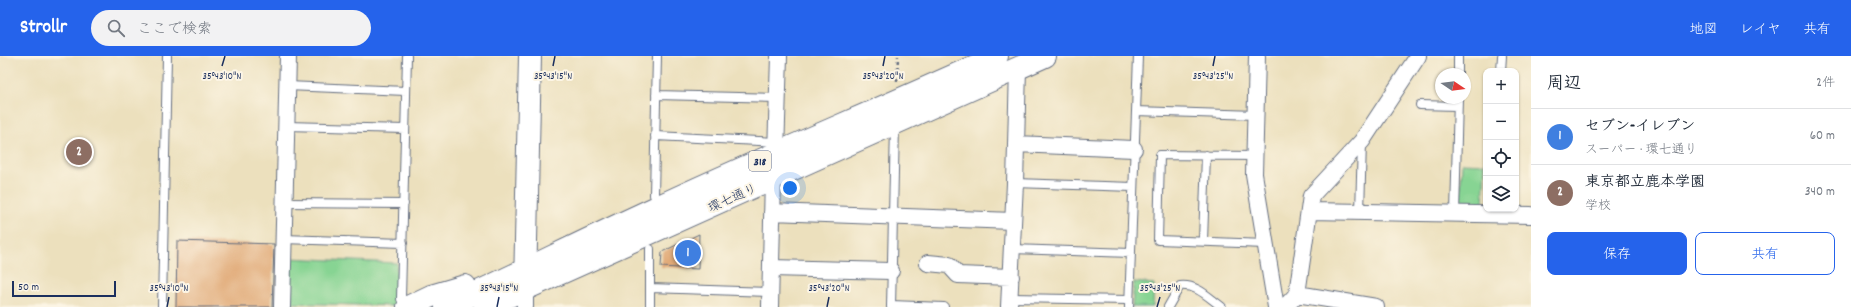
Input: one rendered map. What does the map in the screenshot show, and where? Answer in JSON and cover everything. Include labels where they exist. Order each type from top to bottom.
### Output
[{"type":"main road","points":[[525,289],[530,56]]},
{"type":"main road","name":"環七通り","points":[[485,307],[773,178],[895,113],[997,56]]},
{"type":"main road","name":"環七通り","points":[[446,307],[525,289],[654,208],[777,148],[895,113],[1018,68],[1044,56]]},
{"type":"main road","points":[[404,303],[470,284],[525,289]]},
{"type":"main road","points":[[498,307],[525,289]]},
{"type":"street","points":[[282,307],[288,56]]},
{"type":"street","points":[[777,148],[779,56]]},
{"type":"street","points":[[1257,56],[1254,174],[1276,307]]},
{"type":"street","points":[[1285,307],[1296,294],[1310,211],[1311,196],[1362,142],[1418,56]]},
{"type":"street","points":[[1010,302],[1018,68]]},
{"type":"street","points":[[1016,144],[1134,149]]},
{"type":"street","points":[[770,299],[773,178]]},
{"type":"street","points":[[1310,211],[1531,215]]},
{"type":"street","points":[[772,212],[1013,221]]},
{"type":"street","points":[[928,263],[949,265],[958,275],[1011,277]]},
{"type":"street","points":[[771,268],[892,271]]},
{"type":"street","points":[[1296,294],[1376,307]]},
{"type":"lane","points":[[162,307],[167,56]]},
{"type":"lane","points":[[404,303],[403,243],[407,56]]},
{"type":"lane","points":[[654,195],[657,56]]},
{"type":"lane","points":[[1010,302],[1129,304],[1138,56]]},
{"type":"lane","points":[[1458,56],[1458,68]]},
{"type":"lane","points":[[1501,68],[1502,56]]},
{"type":"lane","points":[[287,86],[406,91]]},
{"type":"lane","points":[[656,95],[778,98]]},
{"type":"lane","points":[[1420,105],[1435,104]]},
{"type":"lane","points":[[1456,214],[1457,104]]},
{"type":"lane","points":[[1136,110],[1256,114]]},
{"type":"lane","points":[[895,113],[891,306],[944,307]]},
{"type":"lane","points":[[286,126],[405,129]]},
{"type":"lane","points":[[655,136],[777,148]]},
{"type":"lane","points":[[1360,212],[1362,142]]},
{"type":"lane","points":[[1255,156],[1160,155],[1158,240],[1266,244]]},
{"type":"lane","points":[[1203,241],[1206,155]]},
{"type":"lane","points":[[1015,183],[1133,187]]},
{"type":"lane","points":[[284,203],[404,204]]},
{"type":"lane","points":[[283,239],[403,243]]},
{"type":"lane","points":[[650,249],[650,307]]},
{"type":"lane","points":[[1012,249],[1131,253]]},
{"type":"lane","points":[[1168,307],[1180,286],[1187,286],[1195,288],[1222,307]]},
{"type":"lane","points":[[650,288],[770,299]]},
{"type":"path","points":[[895,113],[898,56]]},
{"type":"green space","points":[[1462,163],[1483,164],[1483,208],[1460,208]]},
{"type":"green space","points":[[288,258],[397,263],[396,306],[287,303]]},
{"type":"green space","points":[[1134,282],[1154,284],[1153,307],[1132,307]]},
{"type":"building","points":[[699,234],[698,269],[661,267],[662,252]]},
{"type":"building","points":[[177,241],[274,244],[272,307],[176,307]]},
{"type":"place","name":"東京都立鹿本学園","points":[[79,152]]},
{"type":"place","name":"セブン-イレブン","points":[[688,253]]}]
